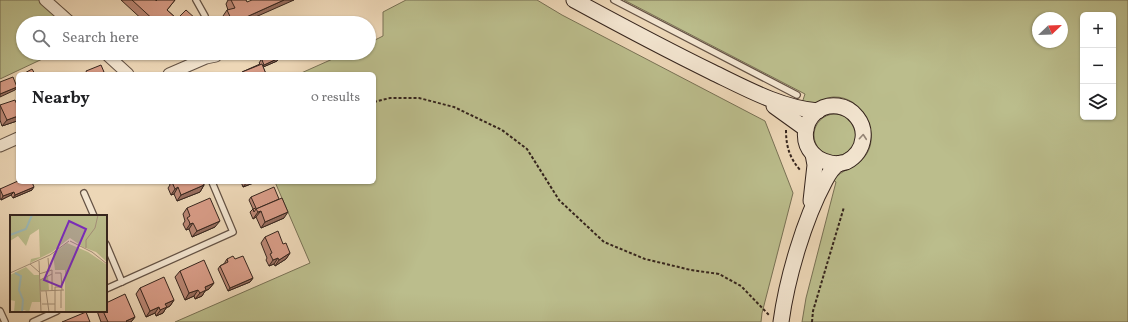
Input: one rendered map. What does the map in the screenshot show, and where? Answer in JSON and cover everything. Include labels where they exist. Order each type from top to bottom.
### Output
[{"type":"main road","points":[[574,0],[655,44],[752,92],[806,129]]},
{"type":"main road","points":[[752,92],[804,110],[818,111]]},
{"type":"main road","points":[[775,318],[789,282],[808,222],[824,182],[832,170],[839,164],[853,157],[862,145],[863,128],[860,120],[847,108],[830,106],[818,111],[808,121],[806,140],[813,154],[815,165],[808,222]]},
{"type":"main road","points":[[813,154],[828,163],[839,164]]},
{"type":"street","points":[[46,0],[63,16]]},
{"type":"street","points":[[113,60],[126,72]]},
{"type":"street","points":[[173,72],[198,60]]},
{"type":"street","points":[[0,146],[16,139]]},
{"type":"lane","points":[[198,0],[205,16]]},
{"type":"lane","points":[[614,0],[797,95]]},
{"type":"lane","points":[[107,289],[233,232],[213,184]]},
{"type":"lane","points":[[84,193],[94,215]]},
{"type":"lane","points":[[107,246],[122,282]]},
{"type":"lane","points":[[0,311],[5,322]]},
{"type":"lane","points":[[33,322],[55,312]]},
{"type":"path","points":[[376,102],[390,98],[419,98],[454,107],[502,130],[527,149],[559,200],[604,242],[645,259],[691,270],[719,274],[741,286],[775,318]]},
{"type":"path","points":[[786,127],[788,150],[791,159],[802,172]]},
{"type":"path","points":[[812,322],[813,311],[844,207]]},
{"type":"green space","points":[[0,0],[54,0],[72,16],[16,16],[16,60],[40,60],[0,79]]},
{"type":"green space","points":[[406,0],[537,0],[562,15],[765,121],[793,193],[761,322],[175,322],[310,263],[276,184],[376,184],[376,72],[303,72],[330,60],[376,60],[376,40],[383,36],[383,12]]},
{"type":"green space","points":[[624,0],[1128,0],[1128,322],[802,322],[806,298],[836,182],[833,180],[841,173],[858,163],[866,155],[870,146],[871,137],[870,127],[866,117],[860,109],[844,98],[834,97],[819,102],[802,103],[805,94]]},
{"type":"green space","points":[[831,114],[839,114],[847,117],[853,123],[856,135],[853,147],[847,153],[839,156],[831,156],[823,153],[817,147],[814,139],[814,131],[817,123],[823,117]]},
{"type":"building","points":[[132,0],[175,0],[167,10],[174,16],[149,16]]},
{"type":"building","points":[[231,0],[246,0],[247,2],[252,0],[284,0],[249,16],[230,16],[227,10],[235,8]]},
{"type":"building","points":[[186,10],[193,16],[180,16]]},
{"type":"building","points":[[262,60],[275,60],[264,65]]},
{"type":"building","points":[[262,64],[265,72],[242,72]]},
{"type":"building","points":[[101,65],[104,72],[86,72]]},
{"type":"building","points":[[32,69],[34,72],[27,72]]},
{"type":"building","points":[[13,77],[16,87],[0,94],[0,82]]},
{"type":"building","points":[[15,100],[16,117],[7,120],[0,105]]},
{"type":"building","points":[[16,182],[16,184],[33,184],[34,187],[15,195],[14,192],[3,196],[0,189]]},
{"type":"building","points":[[173,184],[204,185],[181,195],[178,187],[175,189]]},
{"type":"building","points":[[274,187],[279,199],[256,209],[254,212],[253,209],[256,208],[251,197]]},
{"type":"building","points":[[210,198],[220,221],[197,231],[193,223],[190,224],[187,218],[190,216],[187,208]]},
{"type":"building","points":[[282,198],[288,212],[265,222],[261,211],[258,212],[256,209]]},
{"type":"building","points":[[278,231],[283,244],[286,243],[290,253],[279,260],[278,258],[273,260],[270,254],[272,253],[265,237]]},
{"type":"building","points":[[233,256],[235,259],[243,256],[253,278],[230,288],[220,266],[228,262],[227,259]]},
{"type":"building","points":[[204,260],[214,283],[205,287],[206,290],[200,293],[198,290],[189,293],[180,271]]},
{"type":"building","points":[[164,277],[174,300],[165,304],[167,307],[160,310],[159,307],[150,311],[140,288]]},
{"type":"building","points":[[125,294],[135,317],[126,321],[127,322],[108,322],[103,312],[107,312],[107,303]]},
{"type":"building","points":[[86,312],[90,322],[62,322]]}]
